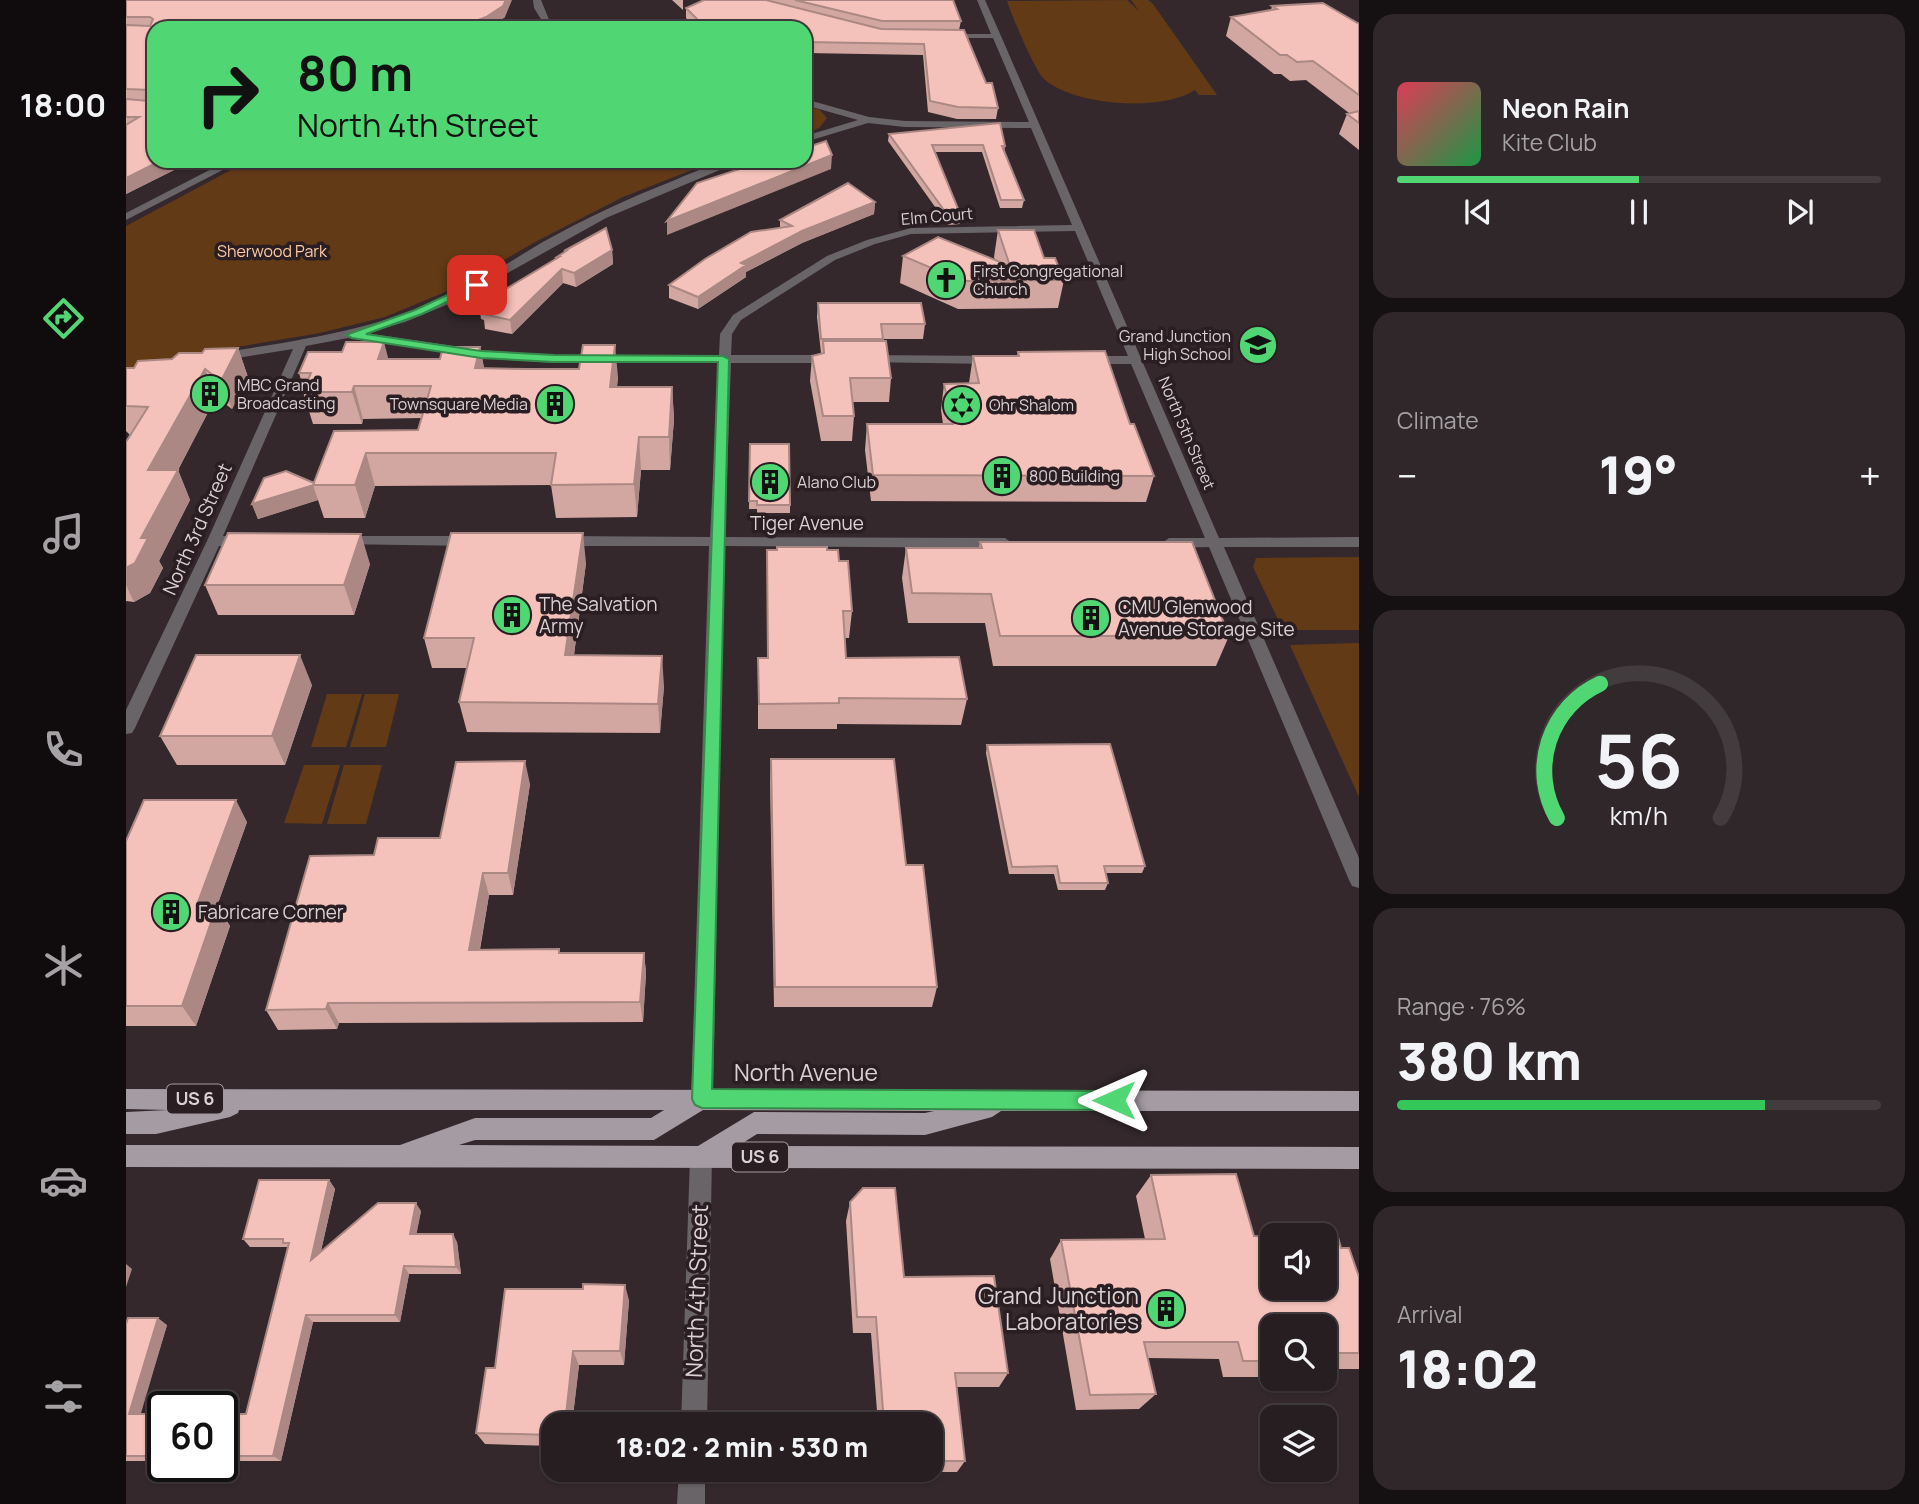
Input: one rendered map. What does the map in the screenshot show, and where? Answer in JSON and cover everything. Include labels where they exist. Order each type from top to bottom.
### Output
[{"type":"main road","name":"North Avenue","points":[[126,1099],[1359,1101]]},
{"type":"main road","points":[[126,1123],[156,1123],[264,1099]]},
{"type":"main road","points":[[393,1156],[475,1129],[654,1129],[702,1099]]},
{"type":"main road","points":[[701,1157],[754,1123],[925,1124],[1013,1100]]},
{"type":"main road","name":"US 6","points":[[126,1156],[1359,1158]]},
{"type":"street","points":[[537,0],[547,21]]},
{"type":"street","name":"North 5th Street","points":[[981,0],[1359,880]]},
{"type":"street","points":[[935,36],[997,36]]},
{"type":"street","points":[[812,104],[868,120],[905,124],[1036,125]]},
{"type":"street","points":[[812,137],[868,120]]},
{"type":"street","points":[[126,217],[221,168]]},
{"type":"street","points":[[201,360],[352,335],[458,296],[562,236],[681,179],[715,168]]},
{"type":"street","name":"Elm Court","points":[[723,359],[726,334],[737,318],[831,258],[871,242],[911,231],[1080,228]]},
{"type":"street","points":[[352,335],[481,354],[554,359],[1006,360]]},
{"type":"street","name":"North 3rd Street","points":[[126,728],[214,541],[301,344]]},
{"type":"street","points":[[702,1099],[723,359]]},
{"type":"street","points":[[1075,360],[1136,360]]},
{"type":"street","points":[[214,541],[263,541]]},
{"type":"street","points":[[318,541],[485,541]]},
{"type":"street","name":"Tiger Avenue","points":[[540,541],[1018,542]]},
{"type":"street","points":[[1158,543],[1359,542]]},
{"type":"street","name":"North 4th Street","points":[[694,1412],[701,1157]]},
{"type":"street","points":[[691,1504],[692,1482]]},
{"type":"green space","points":[[1127,0],[1139,11],[1131,0],[1148,0],[1153,4],[1217,95],[1199,95],[1195,90],[1161,101],[1118,103],[1076,95],[1058,88],[1044,79],[1035,65],[1007,1]]},
{"type":"green space","points":[[812,107],[820,110],[827,118],[819,128],[812,131]]},
{"type":"green space","name":"Sherwood Park","points":[[235,168],[697,168],[623,197],[537,241],[457,287],[385,317],[320,333],[183,356],[126,370],[126,226]]},
{"type":"green space","points":[[1359,557],[1359,630],[1283,630],[1253,567],[1256,558]]},
{"type":"green space","points":[[1359,643],[1359,797],[1290,645]]},
{"type":"green space","points":[[327,694],[362,694],[346,747],[311,747]]},
{"type":"green space","points":[[365,694],[399,694],[386,747],[350,747]]},
{"type":"green space","points":[[304,765],[340,765],[322,824],[284,823]]},
{"type":"green space","points":[[344,765],[382,765],[366,824],[327,824]]},
{"type":"building","points":[[126,0],[506,0],[503,6],[476,21],[152,21],[150,17],[126,17]]},
{"type":"building","points":[[704,0],[766,0],[881,29],[964,30],[986,83],[992,83],[998,108],[958,107],[930,101],[924,44],[812,42],[812,21],[699,21],[686,8]]},
{"type":"building","points":[[795,0],[953,0],[961,21],[882,21]]},
{"type":"building","points":[[1323,3],[1359,24],[1359,95],[1313,61],[1297,62],[1287,55],[1280,55],[1231,17],[1277,9],[1272,6]]},
{"type":"building","points":[[126,25],[147,26],[147,90],[126,89]]},
{"type":"building","points":[[126,99],[147,101],[147,168],[126,178],[126,125],[139,117],[126,117]]},
{"type":"building","points":[[1359,111],[1359,123],[1347,114]]},
{"type":"building","points":[[1000,123],[1005,146],[1002,146],[1024,200],[1001,200],[983,145],[932,145],[961,216],[949,217],[889,134]]},
{"type":"building","points":[[826,141],[832,155],[812,163],[812,146]]},
{"type":"building","points":[[743,168],[800,168],[667,221],[697,183]]},
{"type":"building","points":[[848,183],[875,202],[802,231],[741,263],[746,265],[698,297],[669,285],[705,259],[751,232],[792,226],[780,220]]},
{"type":"building","points":[[606,228],[612,250],[574,273],[562,269],[510,320],[483,314],[490,307],[479,305],[559,257],[564,251]]},
{"type":"building","points":[[998,230],[1034,230],[1044,258],[1055,258],[1064,280],[962,281],[903,256],[938,237],[1010,266]]},
{"type":"building","points":[[818,303],[921,303],[925,324],[881,324],[883,339],[821,339]]},
{"type":"building","points":[[823,341],[886,341],[891,378],[850,378],[854,416],[823,416],[812,356],[824,353]]},
{"type":"building","points":[[346,342],[384,342],[378,359],[440,359],[443,347],[480,347],[475,368],[526,369],[579,369],[583,345],[615,345],[610,387],[672,387],[669,437],[639,437],[634,484],[551,485],[556,453],[366,453],[355,485],[313,485],[334,431],[418,430],[431,386],[354,386],[352,392],[303,392],[311,373],[299,373],[308,352],[342,352]]},
{"type":"building","points":[[238,348],[221,381],[205,369],[148,470],[178,470],[141,538],[148,538],[135,563],[126,568],[126,442],[148,407],[126,406],[126,368],[134,368],[138,361],[172,359],[179,353]]},
{"type":"building","points":[[1105,351],[1130,424],[1134,424],[1154,476],[873,475],[867,424],[953,424],[944,384],[979,383],[973,356],[1019,356],[1018,352]]},
{"type":"building","name":"Alano Club","points":[[750,444],[789,444],[790,505],[757,505],[757,501],[749,501]]},
{"type":"building","points":[[286,471],[314,485],[252,504],[264,478]]},
{"type":"building","points":[[228,533],[361,534],[344,585],[205,585]]},
{"type":"building","points":[[451,533],[583,533],[565,655],[662,656],[658,704],[459,702],[474,638],[424,638]]},
{"type":"building","points":[[980,542],[1192,542],[1229,636],[1000,636],[991,594],[912,593],[906,548],[982,548]]},
{"type":"building","points":[[777,547],[827,547],[827,550],[838,550],[839,561],[848,561],[852,611],[843,611],[846,658],[959,657],[967,699],[839,698],[839,703],[759,704],[758,658],[768,658],[767,550],[777,550]]},
{"type":"building","points":[[196,655],[300,655],[272,736],[160,736]]},
{"type":"building","points":[[1110,744],[1145,866],[1104,866],[1108,883],[1060,883],[1057,866],[1012,867],[987,745]]},
{"type":"building","points":[[771,759],[894,759],[906,865],[923,865],[937,987],[775,987]]},
{"type":"building","points":[[525,761],[508,873],[483,873],[469,950],[559,949],[559,953],[644,953],[640,1002],[328,1003],[326,1009],[266,1010],[310,856],[374,855],[378,838],[440,838],[456,762]]},
{"type":"building","name":"Fabricare Corner","points":[[144,800],[236,800],[197,905],[217,905],[182,1006],[126,1006],[126,841]]},
{"type":"building","points":[[1236,1174],[1254,1236],[1260,1236],[1260,1300],[1337,1300],[1338,1237],[1341,1248],[1349,1248],[1359,1277],[1359,1353],[1337,1353],[1337,1314],[1260,1314],[1260,1361],[1243,1361],[1238,1342],[1144,1342],[1156,1394],[1090,1395],[1061,1240],[1165,1239],[1151,1175]]},
{"type":"building","points":[[259,1180],[329,1180],[311,1260],[378,1203],[416,1203],[410,1234],[453,1234],[456,1267],[404,1266],[395,1315],[306,1315],[273,1456],[238,1456],[238,1414],[246,1414],[289,1243],[283,1243],[283,1239],[243,1239]]},
{"type":"building","points":[[863,1188],[895,1188],[904,1277],[994,1276],[1008,1373],[955,1373],[965,1461],[943,1461],[943,1412],[883,1412],[876,1317],[857,1317],[850,1202]]},
{"type":"building","points":[[583,1284],[625,1285],[620,1351],[573,1351],[566,1412],[541,1412],[541,1435],[476,1433],[486,1368],[495,1368],[505,1289],[583,1289]]},
{"type":"building","points":[[128,1318],[158,1318],[129,1414],[147,1414],[147,1456],[126,1456]]},
{"type":"place","name":"First Congregational Church","points":[[946,280]]},
{"type":"place","name":"Grand Junction High School","points":[[1258,345]]},
{"type":"place","name":"MBC Grand Broadcasting","points":[[210,394]]},
{"type":"place","name":"Townsquare Media","points":[[555,404]]},
{"type":"place","name":"Ohr Shalom","points":[[962,405]]},
{"type":"place","name":"800 Building","points":[[1002,476]]},
{"type":"place","name":"Alano Club","points":[[770,482]]},
{"type":"place","name":"The Salvation Army","points":[[512,615]]},
{"type":"place","name":"CMU Glenwood Avenue Storage Site","points":[[1091,618]]},
{"type":"place","name":"Fabricare Corner","points":[[171,912]]},
{"type":"place","name":"Grand Junction Laboratories","points":[[1166,1309]]},
{"type":"route","points":[[477,285],[419,312],[352,335],[481,354],[554,359],[723,359],[702,1099],[1114,1100]]}]
